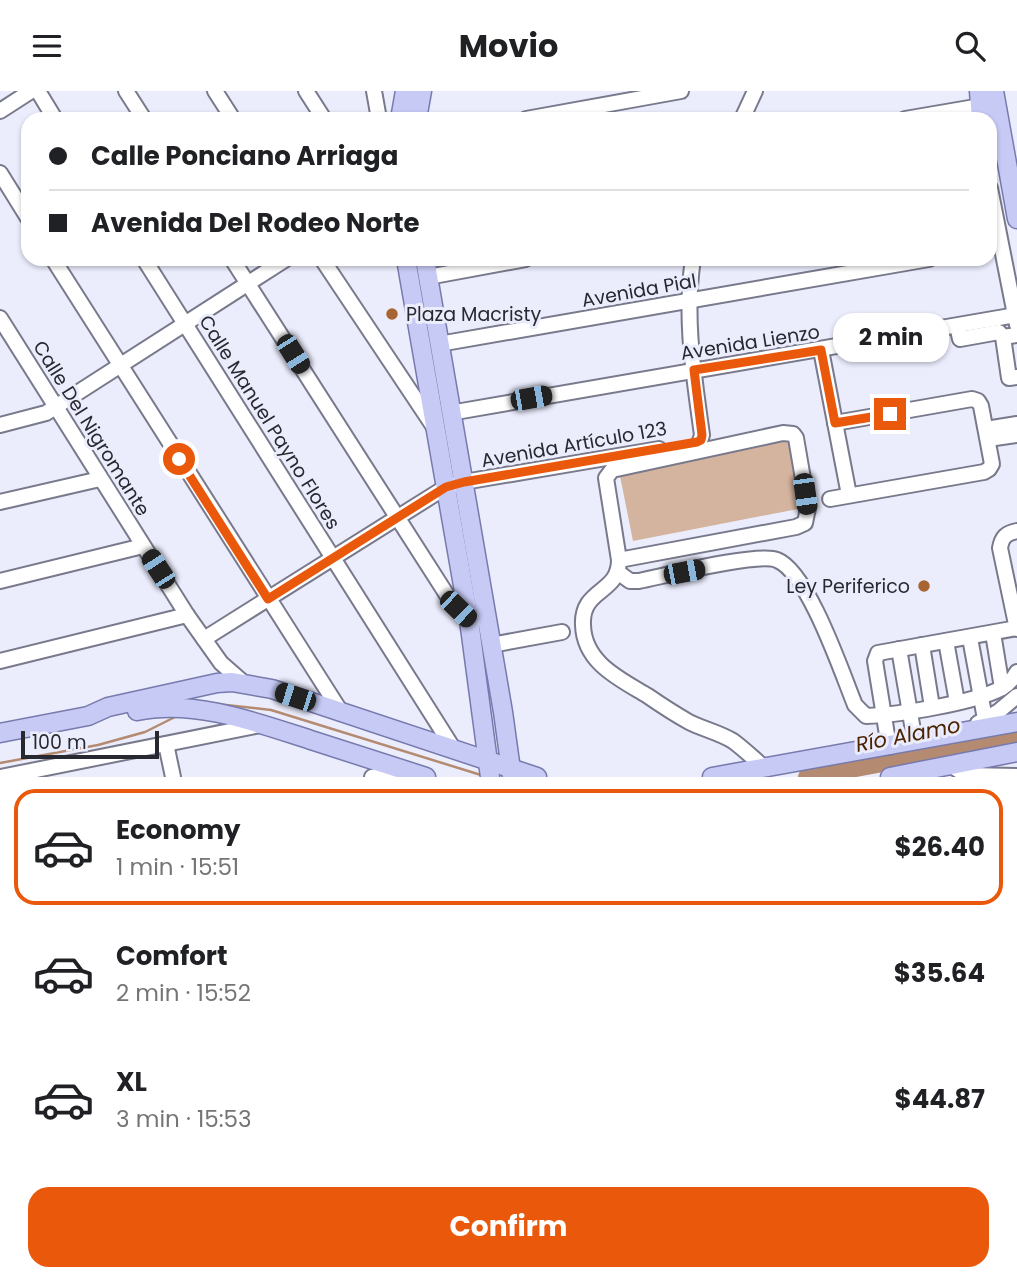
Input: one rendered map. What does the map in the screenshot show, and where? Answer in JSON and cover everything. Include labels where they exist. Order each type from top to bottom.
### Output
[{"type":"main road","points":[[401,112],[405,91]]},
{"type":"main road","points":[[418,112],[422,91]]},
{"type":"main road","points":[[994,91],[1017,219]]},
{"type":"main road","points":[[407,266],[469,620],[489,768]]},
{"type":"main road","points":[[426,268],[512,773]]},
{"type":"main road","points":[[88,716],[108,707],[220,683],[245,684],[272,689],[453,748],[489,768],[537,777]]},
{"type":"main road","points":[[0,733],[88,716],[111,716],[150,708],[192,709],[263,724],[426,777]]},
{"type":"main road","points":[[712,777],[946,737],[1017,711]]},
{"type":"main road","points":[[987,724],[1017,722]]},
{"type":"main road","points":[[890,777],[1015,753]]},
{"type":"street","points":[[0,111],[31,91]]},
{"type":"street","points":[[38,91],[51,112]]},
{"type":"street","points":[[126,91],[140,112]]},
{"type":"street","points":[[215,91],[228,112]]},
{"type":"street","points":[[306,91],[320,112]]},
{"type":"street","points":[[374,91],[378,112]]},
{"type":"street","points":[[565,112],[681,91]]},
{"type":"street","points":[[745,112],[755,91]]},
{"type":"street","points":[[956,112],[978,109],[972,91]]},
{"type":"street","points":[[0,173],[21,207]]},
{"type":"street","points":[[997,251],[1016,320]]},
{"type":"street","points":[[57,266],[341,712]]},
{"type":"street","name":"Calle Manuel Payno Flores","points":[[148,266],[453,748]]},
{"type":"street","points":[[237,266],[447,595],[469,620],[488,625]]},
{"type":"street","points":[[0,425],[46,414],[275,266]]},
{"type":"street","points":[[327,266],[436,432]]},
{"type":"street","points":[[426,268],[448,266]]},
{"type":"street","points":[[692,266],[689,336],[699,445]]},
{"type":"street","name":"Avenida Pial","points":[[439,344],[889,266]]},
{"type":"street","name":"Calle Del Nigromante","points":[[0,318],[187,615],[221,663],[245,684]]},
{"type":"street","name":"Avenida Lienzo","points":[[450,413],[957,326],[1016,320]]},
{"type":"street","points":[[957,326],[960,339],[999,333],[1010,336],[1009,378],[1017,377]]},
{"type":"street","points":[[0,346],[16,342]]},
{"type":"street","points":[[821,350],[849,495]]},
{"type":"street","points":[[830,499],[984,472],[992,464],[981,406],[978,401],[972,399],[835,423]]},
{"type":"street","points":[[987,434],[1017,424]]},
{"type":"street","points":[[620,566],[805,523],[807,508],[793,434],[783,433],[699,445],[616,467],[607,475],[620,566],[629,581],[752,559],[776,559],[795,573],[808,594],[855,705],[866,716],[884,716],[980,696],[1002,688],[1013,680],[1017,672]]},
{"type":"street","points":[[987,434],[1017,435]]},
{"type":"street","name":"Avenida Artículo 123","points":[[204,639],[446,487],[683,445],[699,445]]},
{"type":"street","points":[[0,502],[100,479]]},
{"type":"street","points":[[889,747],[875,656],[881,652],[1017,629],[1000,548],[1006,535],[1017,531]]},
{"type":"street","points":[[0,581],[143,547]]},
{"type":"street","points":[[620,566],[615,579],[591,597],[585,608],[583,625],[587,646],[597,661],[606,671],[688,721],[732,740],[766,769]]},
{"type":"street","points":[[0,661],[187,615]]},
{"type":"street","points":[[491,645],[562,632]]},
{"type":"street","points":[[993,633],[1002,688]]},
{"type":"street","points":[[970,638],[987,724]]},
{"type":"street","points":[[946,641],[957,702]]},
{"type":"street","points":[[922,645],[932,707]]},
{"type":"street","points":[[900,649],[915,742]]},
{"type":"street","points":[[220,683],[221,663]]},
{"type":"street","points":[[987,724],[1017,697]]},
{"type":"street","points":[[1,777],[263,724]]},
{"type":"street","points":[[166,744],[173,777]]},
{"type":"street","points":[[950,765],[967,775],[1017,776]]},
{"type":"street","points":[[372,777],[406,771]]},
{"type":"shaded area","points":[[789,438],[803,508],[633,541],[619,471]]},
{"type":"waterway","points":[[217,704],[271,710],[481,775]]},
{"type":"waterway","points":[[0,763],[98,745],[145,732],[175,717]]},
{"type":"waterway","name":"Río Alamo","points":[[807,777],[1017,738]]},
{"type":"place","name":"Plaza Macristy","points":[[392,314]]},
{"type":"place","name":"Ley Periferico","points":[[924,586]]},
{"type":"route","points":[[179,459],[268,599],[446,487],[701,440],[694,370],[821,350],[835,423],[890,414]]}]
